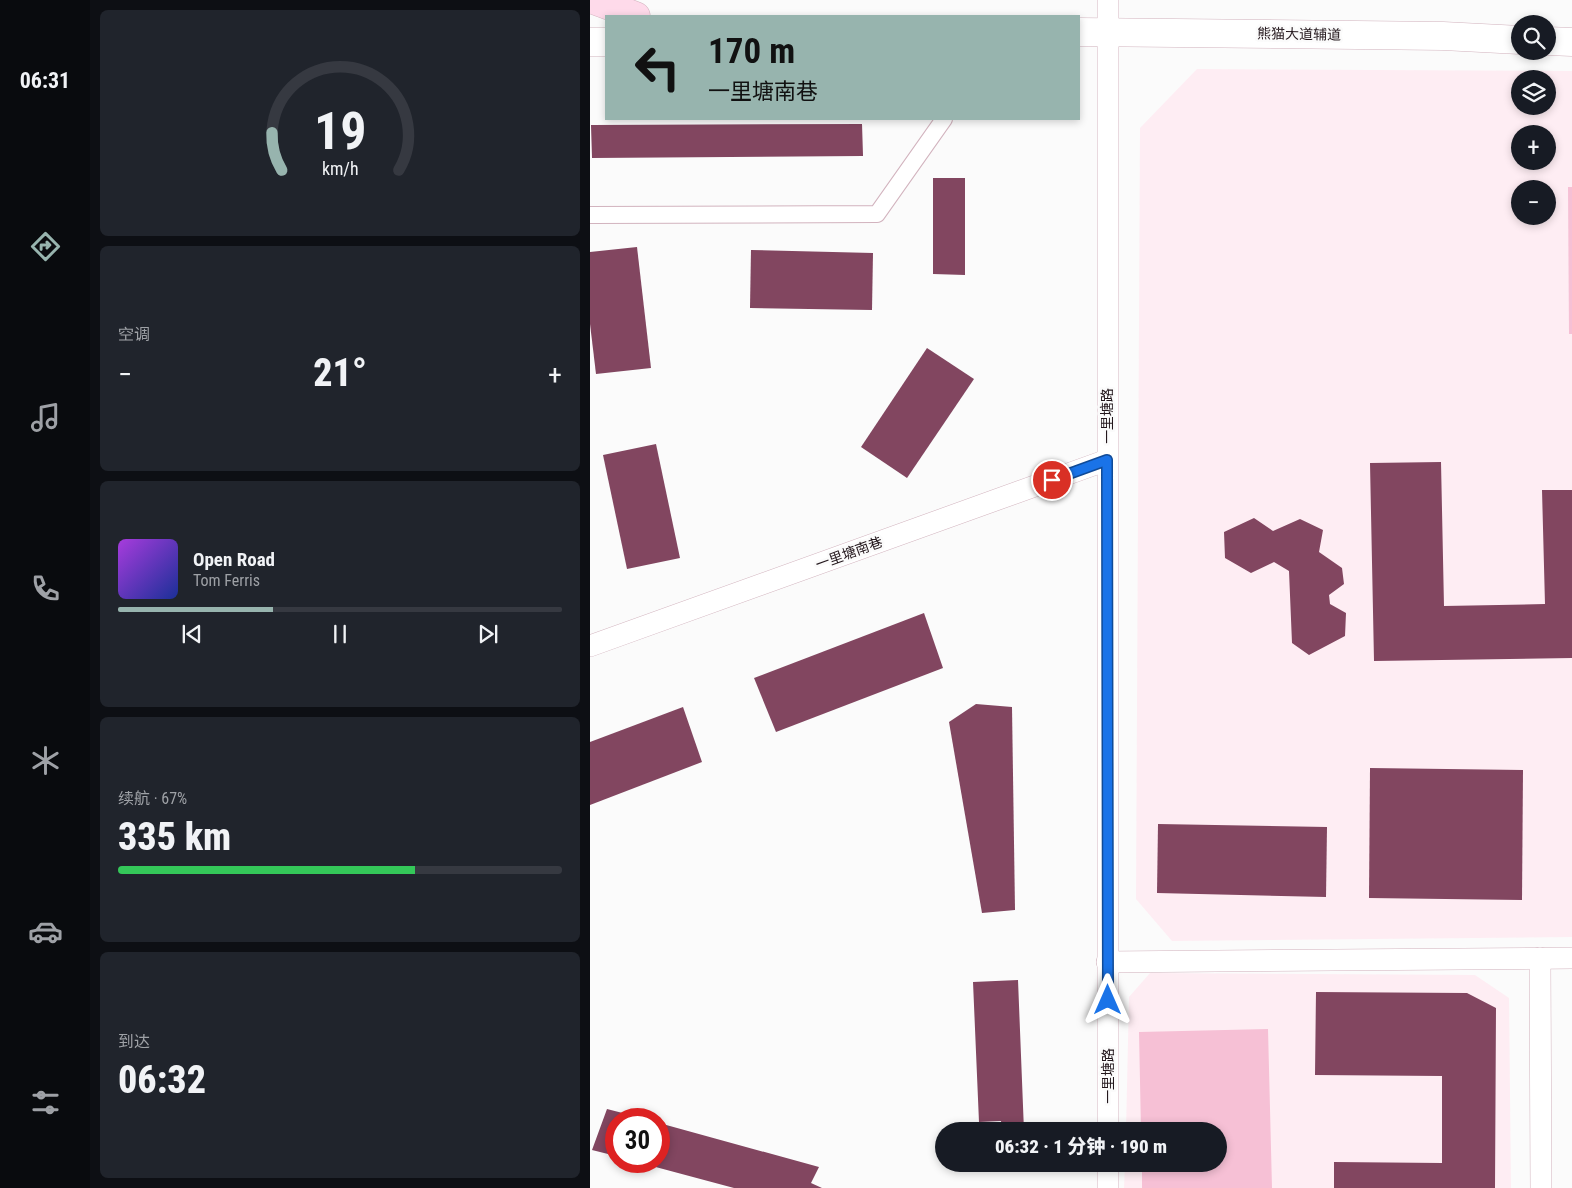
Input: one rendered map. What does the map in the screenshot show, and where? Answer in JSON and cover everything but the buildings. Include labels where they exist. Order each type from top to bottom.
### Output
[{"type":"main road","points":[[593,0],[633,15]]},
{"type":"street","name":"一里塘路","points":[[1108,0],[1108,1122]]},
{"type":"street","name":"熊猫大道辅道","points":[[1080,32],[1443,36],[1511,40]]},
{"type":"street","points":[[1556,41],[1572,42]]},
{"type":"street","points":[[590,42],[605,42]]},
{"type":"street","points":[[590,215],[877,214],[943,120]]},
{"type":"street","name":"一里塘南巷","points":[[590,646],[1107,460]]},
{"type":"street","points":[[1540,958],[1541,1188]]},
{"type":"street","points":[[1107,962],[1572,958]]},
{"type":"street","points":[[1108,1172],[1108,1188]]},
{"type":"shaded area","points":[[1197,69],[1511,71],[1511,115],[1556,115],[1556,71],[1572,71],[1572,937],[1172,941],[1136,899],[1140,128]]},
{"type":"shaded area","points":[[1568,187],[1572,187],[1572,334],[1569,334]]},
{"type":"shaded area","points":[[1150,973],[1475,975],[1509,998],[1511,1188],[1124,1188],[1125,1172],[1227,1172],[1227,1122],[1126,1122],[1129,997]]},
{"type":"shaded area","points":[[1268,1029],[1272,1188],[1142,1188],[1142,1172],[1227,1172],[1227,1122],[1141,1122],[1139,1032]]},
{"type":"route","points":[[1052,480],[1107,460],[1108,1000]]}]
